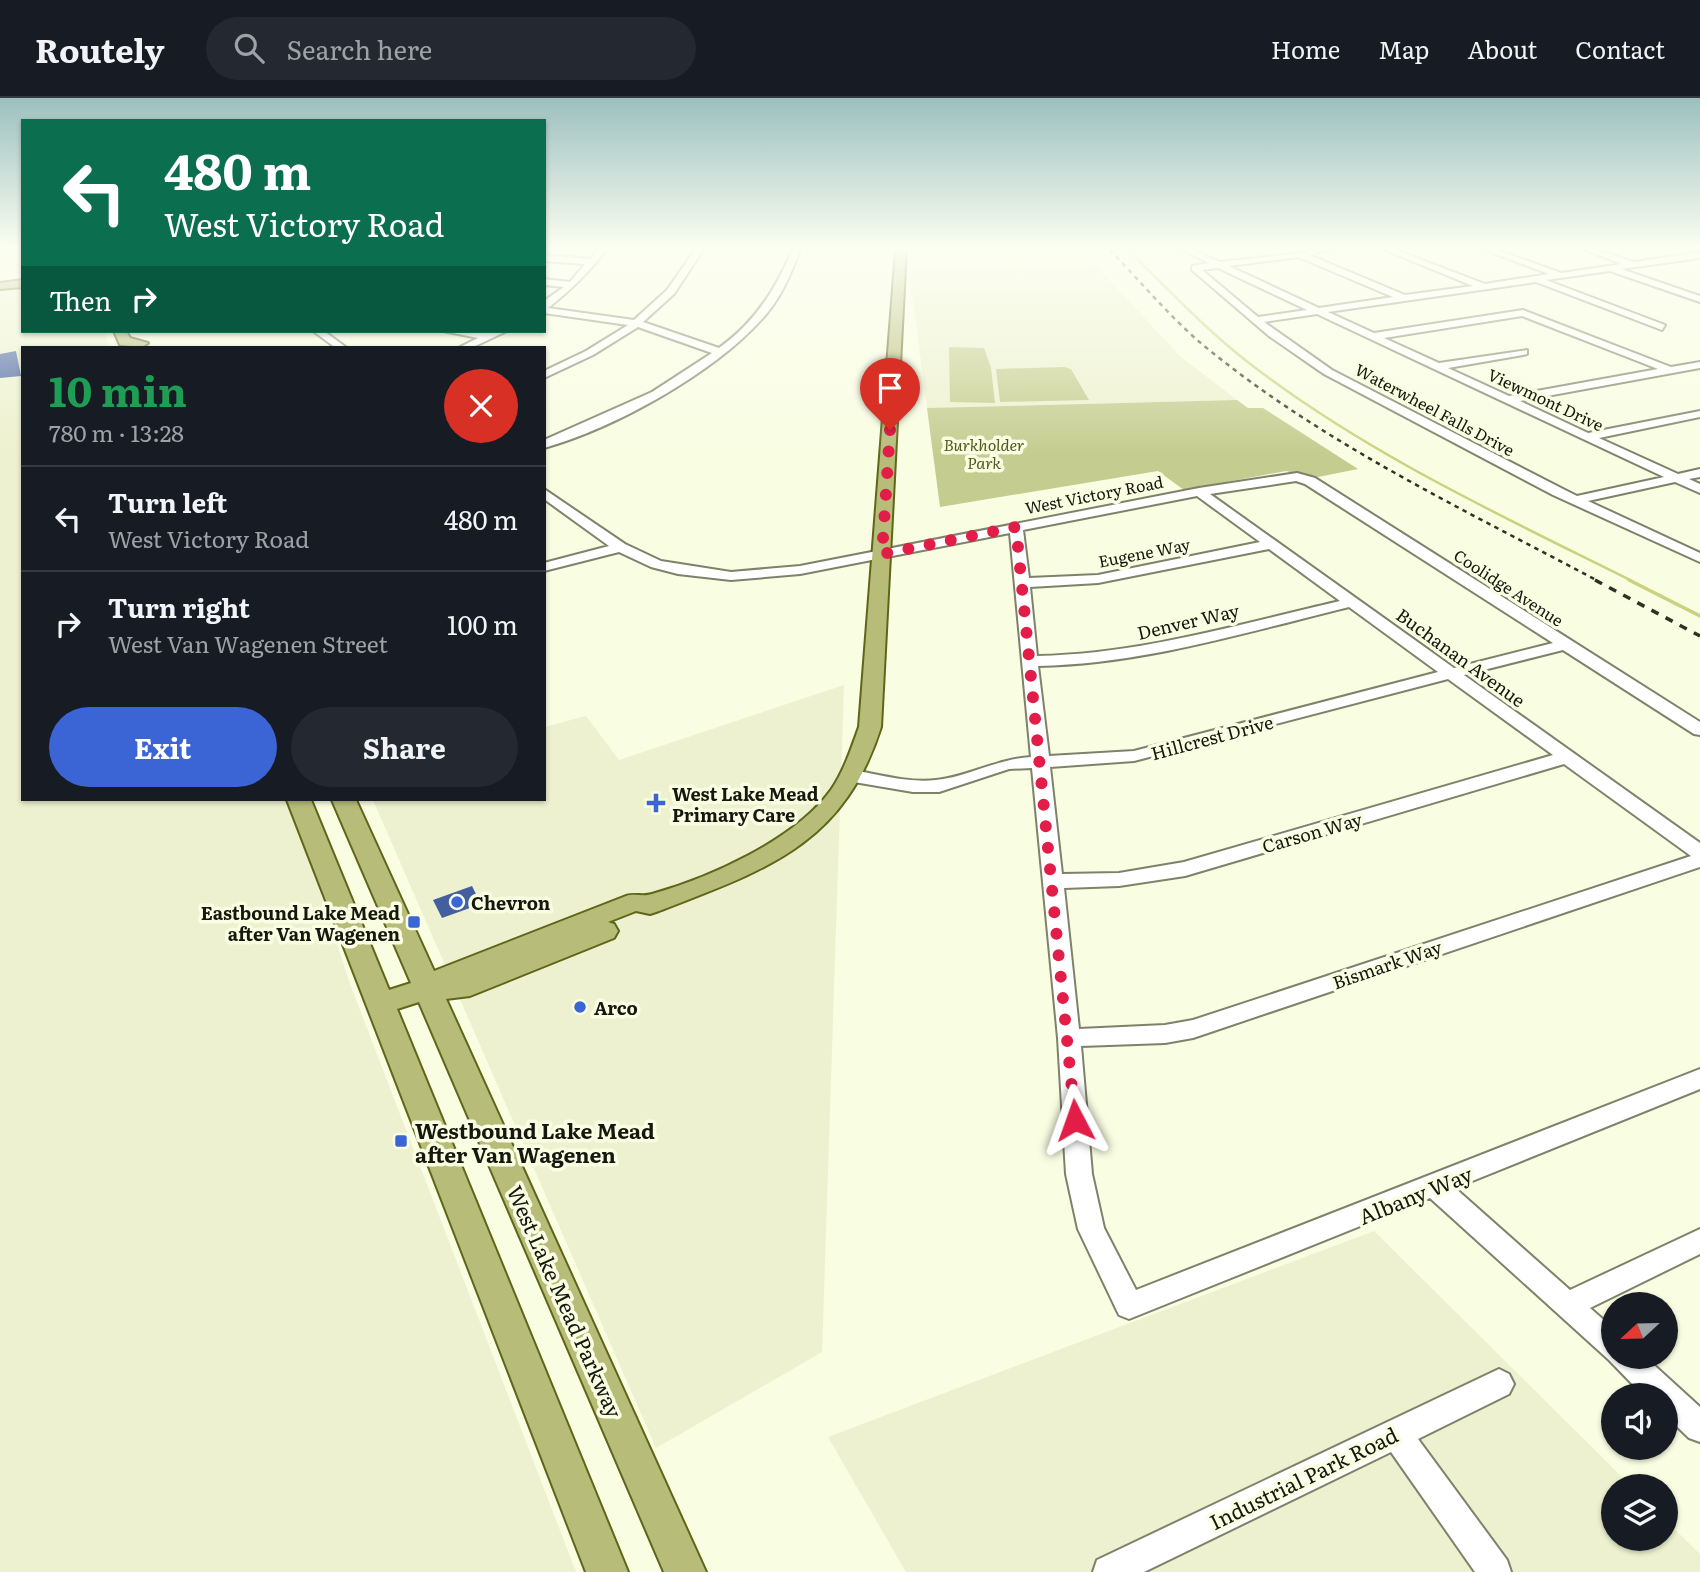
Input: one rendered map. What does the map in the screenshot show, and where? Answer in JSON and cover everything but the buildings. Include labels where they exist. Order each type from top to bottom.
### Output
[{"type":"main road","points":[[380,1004],[428,988],[460,989],[643,917],[650,905],[747,866],[788,844],[828,811],[854,776],[865,750],[870,727],[897,319]]},
{"type":"main road","points":[[115,333],[132,344]]},
{"type":"main road","points":[[299,801],[607,1572]]},
{"type":"main road","name":"West Lake Mead Parkway","points":[[344,801],[685,1572]]},
{"type":"street","points":[[610,319],[636,323],[719,352]]},
{"type":"street","points":[[546,374],[641,319]]},
{"type":"street","points":[[546,443],[670,384],[719,352],[757,319]]},
{"type":"street","points":[[1256,320],[1265,319]]},
{"type":"street","name":"Viewmont Drive","points":[[1339,319],[1700,489]]},
{"type":"street","points":[[1376,336],[1486,319]]},
{"type":"street","points":[[1538,319],[1669,370]]},
{"type":"street","points":[[1640,319],[1662,327]]},
{"type":"street","name":"Waterwheel Falls Drive","points":[[1256,320],[1316,365],[1575,500],[1700,558]]},
{"type":"street","points":[[326,333],[340,346]]},
{"type":"street","points":[[465,333],[491,336]]},
{"type":"street","points":[[468,346],[498,333]]},
{"type":"street","points":[[1440,366],[1523,352]]},
{"type":"street","points":[[1511,400],[1700,365]]},
{"type":"street","points":[[1589,436],[1700,414]]},
{"type":"street","points":[[1575,500],[1700,473]]},
{"type":"street","name":"West Victory Road","points":[[546,497],[620,547],[656,564],[683,571],[731,576],[770,574],[1199,492],[1297,477]]},
{"type":"street","name":"Coolidge Avenue","points":[[1297,477],[1310,481],[1700,730]]},
{"type":"street","name":"Buchanan Avenue","points":[[1199,492],[1700,853]]},
{"type":"street","points":[[1016,527],[1069,1038]]},
{"type":"street","name":"Eugene Way","points":[[1021,583],[1098,579],[1271,544]]},
{"type":"street","points":[[546,566],[620,547]]},
{"type":"street","name":"Denver Way","points":[[1030,661],[1089,660],[1133,654],[1353,602]]},
{"type":"street","name":"Hillcrest Drive","points":[[854,776],[913,786],[939,786],[1007,764],[1100,761],[1152,753],[1566,644]]},
{"type":"street","name":"Carson Way","points":[[1053,881],[1095,883],[1141,879],[1185,869],[1567,757]]},
{"type":"street","name":"Bismark Way","points":[[1069,1038],[1166,1034],[1192,1029],[1700,860]]},
{"type":"street","name":"Albany Way","points":[[1069,1038],[1079,1174],[1091,1229],[1129,1306],[1700,1079]]},
{"type":"street","points":[[1434,1186],[1601,1337]]},
{"type":"street","points":[[1566,1306],[1700,1241]]},
{"type":"street","points":[[1636,1369],[1652,1383]]},
{"type":"street","name":"Industrial Park Road","points":[[1109,1572],[1499,1384]]},
{"type":"street","points":[[1678,1407],[1700,1427]]},
{"type":"street","points":[[1395,1432],[1495,1572]]},
{"type":"shaded area","points":[[0,319],[21,319],[21,333],[105,333],[109,346],[21,346],[21,801],[290,801],[350,984],[576,1572],[0,1572]]},
{"type":"shaded area","points":[[915,319],[1145,319],[1181,357],[1237,400],[927,408]]},
{"type":"shaded area","points":[[844,685],[822,1352],[656,1448],[373,801],[546,801],[546,726],[586,716],[619,760]]},
{"type":"shaded area","points":[[1374,1231],[1601,1456],[1601,1460],[1605,1460],[1619,1474],[1601,1474],[1601,1551],[1678,1551],[1678,1533],[1700,1554],[1700,1572],[906,1572],[828,1437]]},
{"type":"green space","points":[[949,347],[984,348],[991,368],[995,403],[950,402]]},
{"type":"green space","points":[[996,369],[1071,369],[1089,400],[1000,402]]},
{"type":"green space","name":"Burkholder Park","points":[[1237,400],[1248,408],[1263,408],[1358,469],[1313,478],[1286,471],[1184,490],[1158,471],[940,507],[927,408]]},
{"type":"waterway","points":[[1199,319],[1249,363],[1339,426],[1484,507],[1632,581]]},
{"type":"waterway","points":[[1629,580],[1700,616]]},
{"type":"railway","points":[[1175,319],[1203,345],[1249,380],[1345,444],[1445,501],[1598,581]]},
{"type":"railway","points":[[1595,580],[1700,636]]},
{"type":"place","name":"West Lake Mead Primary Care","points":[[656,803]]},
{"type":"place","name":"Chevron","points":[[457,902]]},
{"type":"place","name":"Eastbound Lake Mead after Van Wagenen","points":[[414,922]]},
{"type":"place","name":"Arco","points":[[580,1007]]},
{"type":"place","name":"Westbound Lake Mead after Van Wagenen","points":[[401,1141]]},
{"type":"route","points":[[890,430],[882,554],[1016,527],[1069,1038],[1075,1120]]}]
